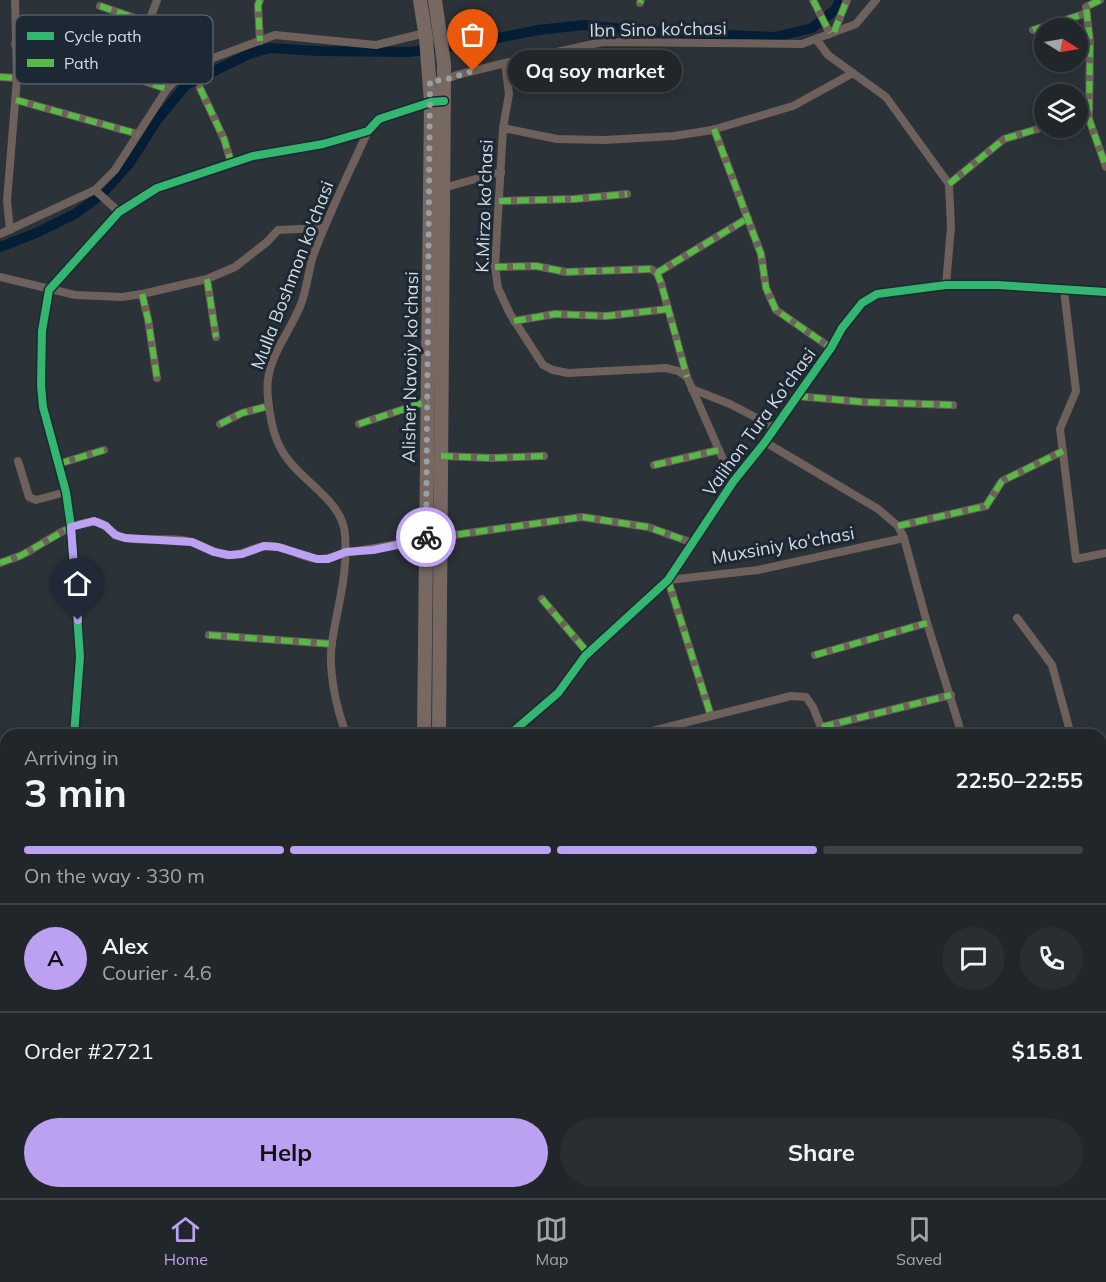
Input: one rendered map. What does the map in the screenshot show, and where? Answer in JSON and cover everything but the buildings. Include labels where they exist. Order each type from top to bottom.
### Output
[{"type":"main road","name":"Alisher Navoiy ko'chasi","points":[[420,0],[429,65],[437,80],[443,188],[438,729]]},
{"type":"main road","name":"Alisher Navoiy ko'chasi","points":[[437,80],[444,64],[438,1]]},
{"type":"main road","name":"Alisher Navoiy ko'chasi","points":[[424,729],[428,402],[438,101]]},
{"type":"street","points":[[15,0],[15,44]]},
{"type":"street","points":[[260,0],[258,5],[260,41]]},
{"type":"street","points":[[813,0],[831,33]]},
{"type":"street","points":[[831,33],[847,0]]},
{"type":"street","name":"Ibn Sino ko‘chasi","points":[[437,80],[603,42],[802,44],[856,24],[876,0]]},
{"type":"street","points":[[1100,0],[1086,7],[1090,42],[1089,114],[1106,167]]},
{"type":"street","points":[[100,6],[126,15]]},
{"type":"street","points":[[1033,30],[1087,13]]},
{"type":"street","points":[[213,58],[275,35],[376,45],[426,36]]},
{"type":"street","points":[[816,39],[828,55],[886,97],[949,184],[951,226],[946,285]]},
{"type":"street","name":"K.Mirzo ko'chasi","points":[[505,63],[509,94],[503,128],[495,267],[498,288],[514,321],[543,365],[553,370],[568,373],[666,368],[678,371],[687,377]]},
{"type":"street","points":[[503,128],[557,139],[604,140],[674,136],[714,129],[793,106],[854,73]]},
{"type":"street","points":[[0,77],[15,78]]},
{"type":"street","points":[[10,231],[7,201],[17,84]]},
{"type":"street","points":[[153,84],[167,89]]},
{"type":"street","points":[[0,234],[95,190],[115,170],[172,84]]},
{"type":"street","points":[[200,88],[224,139],[231,162]]},
{"type":"street","points":[[16,100],[138,134]]},
{"type":"street","points":[[74,729],[80,657],[71,527],[66,492],[43,407],[41,385],[42,331],[50,290],[118,212],[157,188],[253,156],[323,144],[368,131],[379,119],[438,101]]},
{"type":"street","points":[[714,129],[761,255],[766,288],[777,310],[831,348]]},
{"type":"street","points":[[949,184],[1004,139],[1034,130]]},
{"type":"street","name":"Mulla Boshmon ko'chasi","points":[[345,729],[333,685],[332,644],[346,574],[344,525],[334,506],[303,478],[279,446],[269,406],[268,379],[275,354],[301,304],[312,259],[324,228],[368,131]]},
{"type":"street","points":[[443,188],[501,172]]},
{"type":"street","points":[[95,190],[118,212]]},
{"type":"street","points":[[499,201],[574,199],[627,194]]},
{"type":"street","points":[[657,273],[748,218]]},
{"type":"street","points":[[0,277],[75,295],[122,297],[142,294],[207,279],[235,267],[267,242],[278,230],[324,228]]},
{"type":"street","points":[[495,267],[536,266],[566,272],[644,268],[657,273],[687,377],[733,482]]},
{"type":"street","points":[[207,279],[216,338]]},
{"type":"street","name":"Valihon Tura Ko'chasi","points":[[516,729],[558,693],[588,653],[669,580],[733,482],[765,442],[831,348],[842,328],[862,303],[877,294],[946,285],[997,285],[1106,292]]},
{"type":"street","points":[[1064,290],[1076,391],[1060,429],[1076,559],[1106,554]]},
{"type":"street","points":[[142,294],[157,378]]},
{"type":"street","points":[[514,321],[555,314],[606,316],[668,309]]},
{"type":"street","points":[[692,389],[730,404],[774,427]]},
{"type":"street","points":[[796,396],[863,402],[952,405]]},
{"type":"street","points":[[358,424],[428,402]]},
{"type":"street","points":[[220,424],[242,413],[269,406]]},
{"type":"street","name":"Muxsiniy ko'chasi","points":[[765,442],[878,509],[898,526],[904,538],[927,623],[960,729]]},
{"type":"street","points":[[58,465],[105,450]]},
{"type":"street","points":[[654,465],[719,450]]},
{"type":"street","points":[[898,526],[986,506],[1002,481],[1063,451]]},
{"type":"street","points":[[441,456],[491,458],[544,456]]},
{"type":"street","points":[[18,461],[29,498],[36,500],[66,492]]},
{"type":"street","points":[[440,537],[582,517],[648,527],[693,543]]},
{"type":"street","points":[[0,563],[20,556],[71,527],[94,521],[106,526],[115,535],[125,538],[192,542],[214,552],[229,555],[242,554],[264,546],[278,547],[317,559],[328,559],[346,552],[373,550],[426,539]]},
{"type":"street","name":"Muxsiniy ko'chasi","points":[[669,580],[758,570],[904,538]]},
{"type":"street","points":[[669,580],[711,716]]},
{"type":"street","points":[[542,599],[588,653]]},
{"type":"street","points":[[1017,618],[1052,665],[1069,729]]},
{"type":"street","points":[[815,655],[927,623]]},
{"type":"street","points":[[209,635],[332,644]]},
{"type":"street","points":[[830,729],[951,694]]},
{"type":"street","points":[[660,729],[791,696],[806,697],[822,729]]},
{"type":"waterway","points":[[213,72],[249,54],[269,48],[409,52],[468,44],[538,30],[584,25],[653,32],[775,37],[812,28],[836,9],[840,0]]},
{"type":"waterway","points":[[0,247],[75,214],[101,195],[129,164],[157,120],[188,84]]},
{"type":"marked path","points":[[260,0],[258,5],[260,41]]},
{"type":"marked path","points":[[813,0],[830,33]]},
{"type":"marked path","points":[[834,32],[847,0]]},
{"type":"marked path","points":[[1100,0],[1086,7],[1090,42],[1089,119],[1106,167]]},
{"type":"marked path","points":[[100,6],[126,15]]},
{"type":"marked path","points":[[1033,30],[1087,13]]},
{"type":"marked path","points":[[0,77],[15,78]]},
{"type":"marked path","points":[[153,84],[167,89]]},
{"type":"marked path","points":[[200,88],[224,139],[231,162]]},
{"type":"marked path","points":[[16,100],[138,134]]},
{"type":"marked path","points":[[714,129],[761,254],[766,288],[776,310],[831,348]]},
{"type":"marked path","points":[[949,184],[1004,139],[1034,130]]},
{"type":"marked path","points":[[499,201],[574,199],[627,194]]},
{"type":"marked path","points":[[657,273],[748,218]]},
{"type":"marked path","points":[[495,267],[536,266],[566,272],[651,269],[657,273],[661,283],[687,377]]},
{"type":"marked path","points":[[207,279],[216,337]]},
{"type":"marked path","points":[[142,294],[157,378]]},
{"type":"marked path","points":[[514,321],[555,314],[606,316],[668,309]]},
{"type":"marked path","points":[[796,396],[863,402],[953,405]]},
{"type":"marked path","points":[[359,424],[428,401]]},
{"type":"marked path","points":[[220,424],[242,413],[269,406]]},
{"type":"marked path","points":[[58,464],[104,450]]},
{"type":"marked path","points":[[654,465],[719,450]]},
{"type":"marked path","points":[[898,526],[986,506],[1002,481],[1063,451]]},
{"type":"marked path","points":[[441,456],[491,458],[544,456]]},
{"type":"marked path","points":[[440,537],[582,517],[648,527],[693,543]]},
{"type":"marked path","points":[[0,563],[20,556],[71,527]]},
{"type":"marked path","points":[[668,580],[711,716]]},
{"type":"marked path","points":[[542,599],[588,653]]},
{"type":"marked path","points":[[815,655],[927,623]]},
{"type":"marked path","points":[[209,635],[332,644]]},
{"type":"marked path","points":[[822,727],[951,695]]},
{"type":"cycle path","points":[[74,729],[80,657],[71,527],[66,492],[43,407],[41,385],[42,331],[49,290],[119,212],[157,188],[253,156],[323,144],[368,131],[379,119],[431,102],[444,101]]},
{"type":"cycle path","points":[[516,729],[558,693],[585,656],[668,580],[733,482],[765,442],[831,348],[842,328],[862,303],[877,294],[946,285],[997,285],[1106,292]]},
{"type":"way so far","points":[[426,537],[430,81],[444,80],[473,71]]},
{"type":"place","name":"Oq soy market","points":[[473,71]]},
{"type":"route","points":[[78,620],[71,527],[94,521],[106,526],[115,535],[125,538],[181,540],[229,555],[242,554],[264,546],[278,547],[317,559],[328,559],[346,552],[373,550],[426,539],[426,537]]}]
